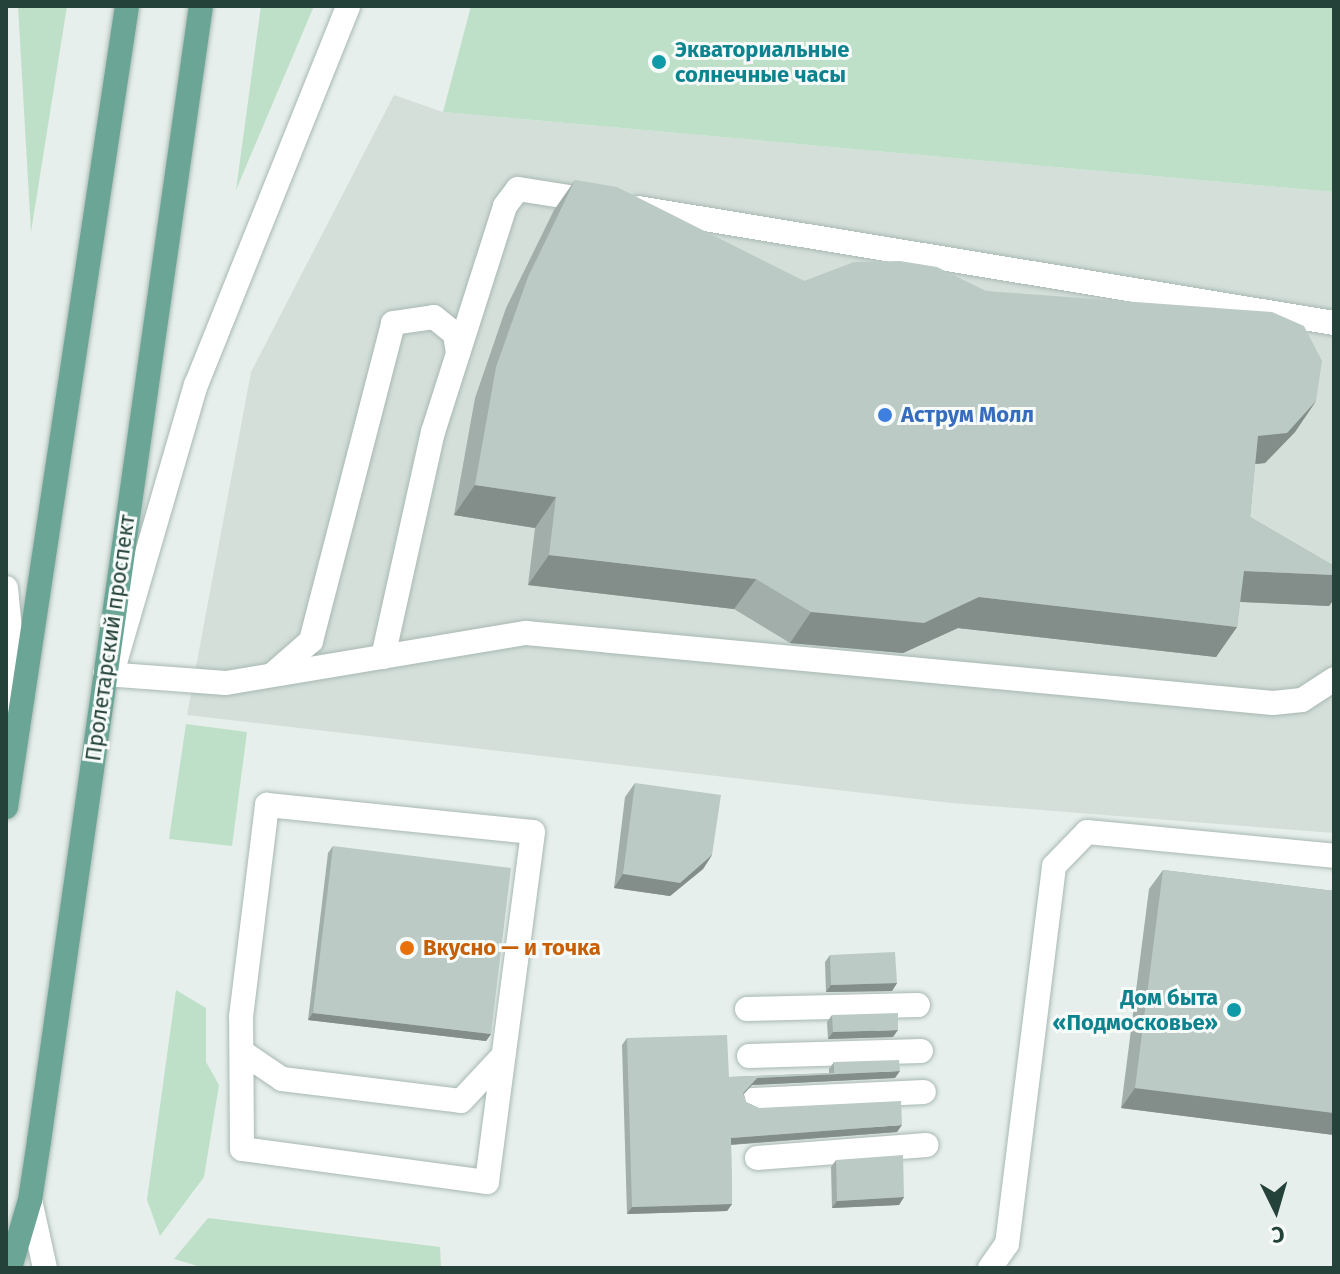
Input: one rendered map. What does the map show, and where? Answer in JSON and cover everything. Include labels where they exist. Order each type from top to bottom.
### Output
[{"type":"main road","points":[[6,807],[127,6]]},
{"type":"main road","name":"Пролетарский проспект","points":[[10,1268],[30,1200],[98,729],[109,674],[201,6]]},
{"type":"main road","points":[[348,6],[196,385],[109,674],[226,683],[526,633],[1273,703],[1302,700],[1334,679]]},
{"type":"main road","points":[[383,657],[433,432],[505,206],[518,189],[1334,323]]},
{"type":"main road","points":[[272,675],[311,641],[393,323],[434,317],[455,334],[458,353]]},
{"type":"main road","points":[[6,588],[19,726]]},
{"type":"main road","points":[[267,805],[533,832],[503,1056],[487,1182],[242,1149],[245,976],[267,805]]},
{"type":"main road","points":[[990,1268],[1007,1244],[1054,866],[1087,832],[1334,856]]},
{"type":"main road","points":[[747,1009],[918,1005]]},
{"type":"main road","points":[[749,1056],[921,1051]]},
{"type":"main road","points":[[242,1052],[282,1079],[461,1101],[503,1056]]},
{"type":"main road","points":[[753,1100],[924,1092]]},
{"type":"main road","points":[[757,1158],[927,1145]]},
{"type":"main road","points":[[30,1200],[45,1268]]},
{"type":"shaded area","points":[[394,95],[443,112],[1334,192],[1334,833],[951,803],[187,715],[251,372]]},
{"type":"green space","points":[[18,6],[67,6],[31,232]]},
{"type":"green space","points":[[261,6],[314,6],[236,190]]},
{"type":"green space","points":[[471,6],[1334,6],[1334,192],[443,112]]},
{"type":"green space","points":[[186,724],[247,732],[232,846],[169,839]]},
{"type":"green space","points":[[176,990],[206,1008],[206,1062],[219,1085],[204,1177],[160,1236],[147,1200]]},
{"type":"green space","points":[[208,1218],[440,1247],[441,1268],[204,1268],[174,1259]]},
{"type":"building","name":"Аструм Молл","points":[[575,180],[617,187],[804,281],[854,262],[900,261],[937,267],[986,291],[1272,312],[1304,326],[1322,361],[1316,401],[1287,433],[1258,436],[1250,517],[1334,566],[1334,575],[1244,571],[1237,627],[979,597],[924,623],[811,612],[756,579],[549,555],[556,497],[475,485],[496,367],[528,277]]},
{"type":"building","points":[[635,783],[721,795],[712,855],[680,883],[623,874]]},
{"type":"building","name":"Вкусно — и точка","points":[[333,846],[511,868],[491,1034],[313,1013]]},
{"type":"building","name":"Дом быта «Подмосковье»","points":[[1163,870],[1334,891],[1334,1113],[1135,1088]]},
{"type":"building","points":[[895,952],[897,983],[831,985],[830,955]]},
{"type":"building","points":[[898,1013],[898,1030],[833,1032],[832,1015]]},
{"type":"building","points":[[727,1035],[729,1077],[834,1073],[834,1062],[899,1060],[900,1071],[757,1078],[743,1093],[746,1102],[759,1108],[901,1101],[902,1125],[731,1138],[732,1204],[632,1207],[627,1038]]},
{"type":"building","points":[[903,1155],[904,1197],[837,1201],[836,1160]]},
{"type":"place","name":"Экваториальные солнечные часы","points":[[659,62]]},
{"type":"place","name":"Аструм Молл","points":[[885,415]]},
{"type":"place","name":"Вкусно — и точка","points":[[407,948]]},
{"type":"place","name":"Дом быта «Подмосковье»","points":[[1234,1010]]}]
